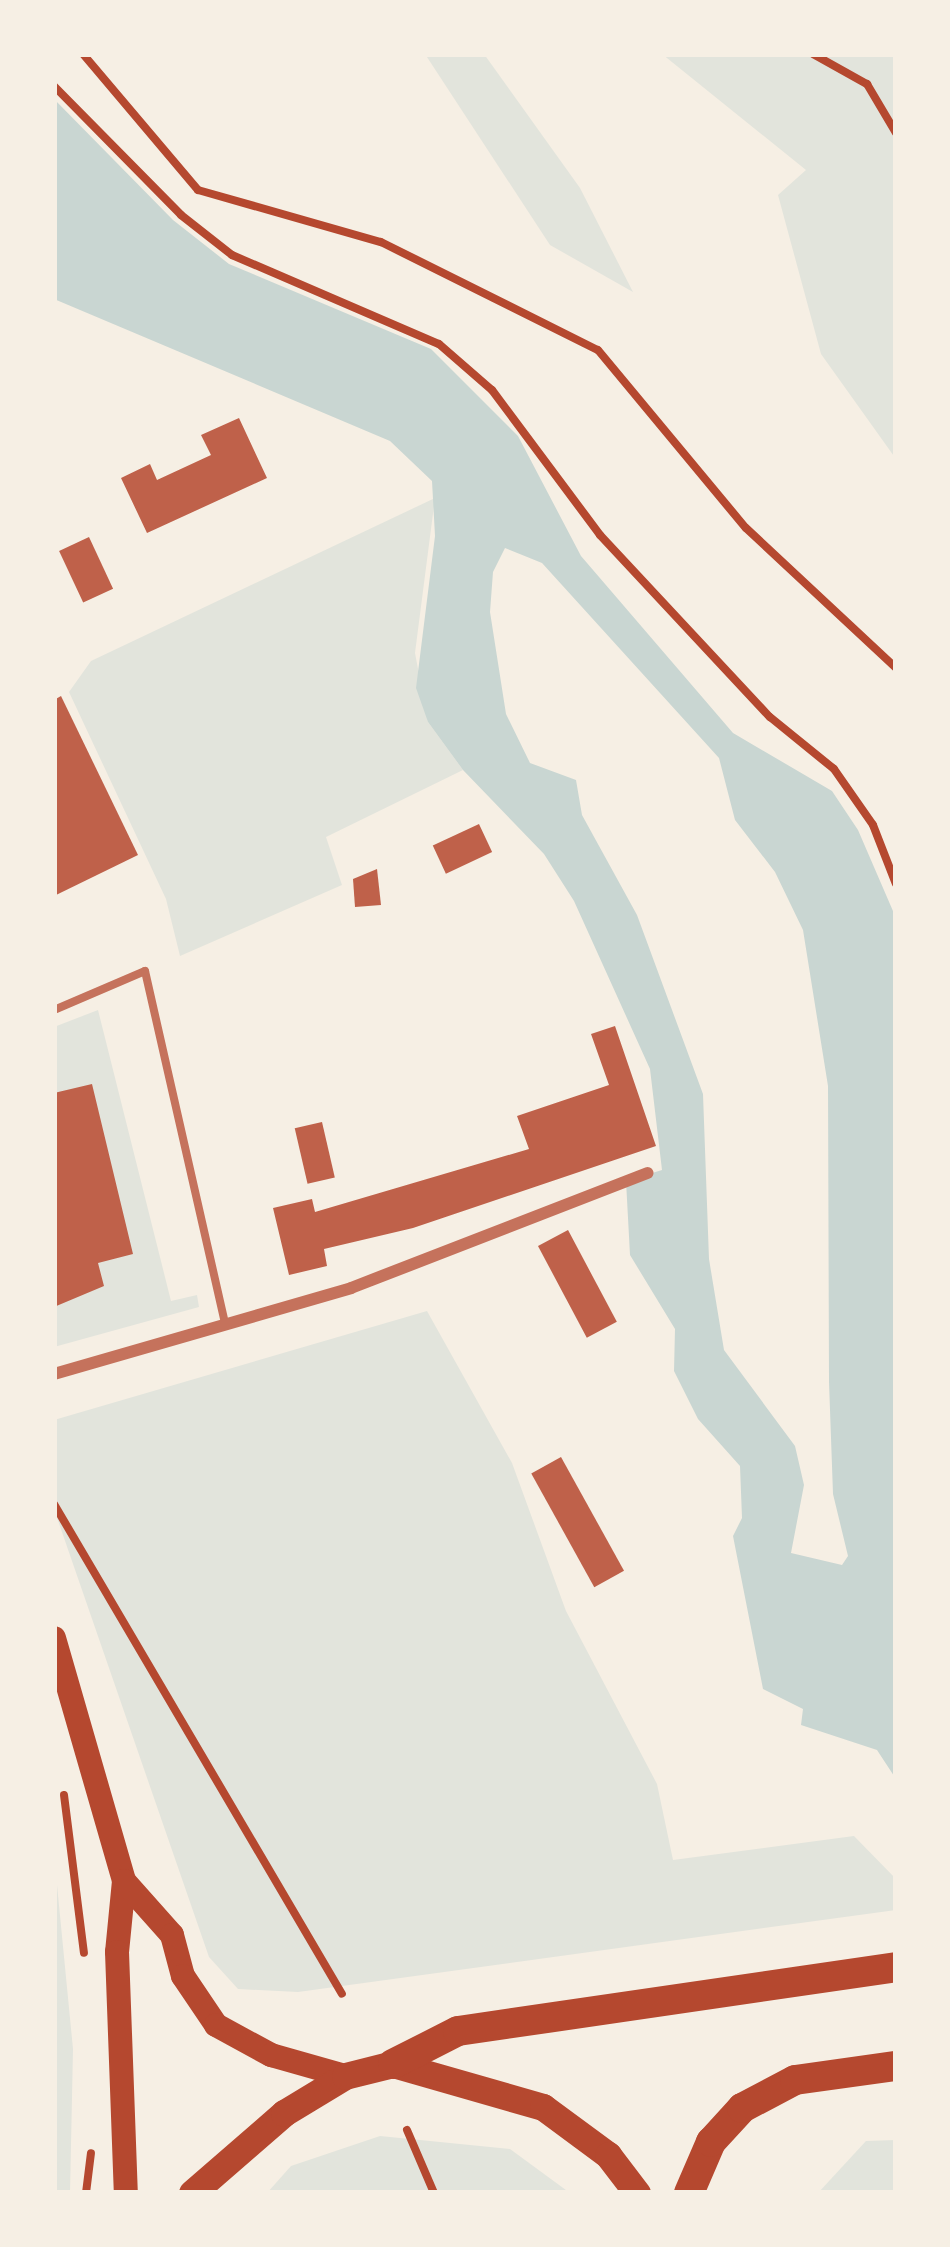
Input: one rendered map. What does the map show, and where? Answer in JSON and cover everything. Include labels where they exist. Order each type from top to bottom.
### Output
[{"type":"highway","points":[[192,2193],[227,2155],[345,2076],[392,2064],[458,2031],[896,1967]]},
{"type":"highway","points":[[392,2064],[543,2107],[608,2155],[637,2193]]},
{"type":"highway","points":[[688,2193],[711,2142],[742,2108],[795,2080],[896,2066]]},
{"type":"main road","points":[[54,1638],[124,1881],[116,1952],[126,2193]]},
{"type":"main road","points":[[124,1881],[172,1935],[183,1976],[216,2025],[271,2055],[345,2076]]},
{"type":"street","points":[[54,1374],[352,1288],[647,1173]]},
{"type":"lane","points":[[54,1010],[145,970],[225,1323]]},
{"type":"path","points":[[83,54],[198,190],[381,242],[598,350],[746,528],[896,668]]},
{"type":"path","points":[[813,54],[867,84],[896,133]]},
{"type":"path","points":[[54,86],[181,215],[232,255],[439,344],[492,390],[600,535],[770,716],[834,769],[873,825],[896,884]]},
{"type":"path","points":[[54,1504],[342,1994]]},
{"type":"path","points":[[59,1778],[85,1960]]},
{"type":"path","points":[[406,2130],[434,2193]]},
{"type":"path","points":[[86,2193],[93,2135]]},
{"type":"shaded area","points":[[425,54],[484,54],[580,188],[633,292],[550,245]]},
{"type":"shaded area","points":[[662,54],[896,54],[896,459],[821,354],[778,195],[806,170]]},
{"type":"shaded area","points":[[54,99],[173,220],[229,264],[431,349],[518,436],[581,556],[733,733],[832,791],[858,830],[896,918],[896,1779],[877,1750],[801,1725],[803,1709],[763,1689],[733,1536],[742,1518],[740,1466],[698,1419],[674,1371],[675,1329],[630,1255],[626,1181],[662,1170],[650,1069],[574,901],[544,854],[463,770],[428,722],[416,688],[435,536],[432,481],[390,441],[54,299]],"holes":[[[505,548],[542,563],[719,758],[735,820],[775,872],[803,930],[828,1086],[829,1382],[833,1494],[848,1556],[842,1565],[791,1553],[804,1485],[795,1446],[724,1350],[709,1259],[703,1094],[637,915],[582,815],[576,780],[530,763],[506,714],[490,612],[493,572]]]},
{"type":"shaded area","points":[[435,498],[415,653],[428,722],[463,770],[326,837],[342,885],[180,956],[166,899],[69,692],[91,661]]},
{"type":"shaded area","points":[[98,1010],[171,1301],[197,1295],[199,1307],[54,1347],[54,1027]]},
{"type":"shaded area","points":[[427,1311],[512,1463],[566,1611],[657,1784],[673,1860],[854,1836],[896,1879],[896,1910],[298,1992],[238,1989],[209,1957],[54,1509],[54,1420]]},
{"type":"shaded area","points":[[54,1854],[73,2049],[70,2193],[54,2193]]},
{"type":"shaded area","points":[[380,2136],[510,2149],[570,2193],[267,2193],[291,2166]]},
{"type":"shaded area","points":[[896,2140],[896,2193],[818,2193],[866,2141]]},
{"type":"building","points":[[239,418],[267,478],[147,533],[121,478],[150,464],[157,480],[211,455],[201,435]]},
{"type":"building","points":[[89,537],[113,589],[83,603],[59,551]]},
{"type":"building","points":[[61,696],[138,855],[54,896],[54,700]]},
{"type":"building","points":[[479,824],[492,852],[446,874],[433,846]]},
{"type":"building","points":[[377,869],[381,905],[355,907],[353,879]]},
{"type":"building","points":[[615,1026],[656,1146],[413,1228],[324,1249],[327,1266],[289,1275],[273,1208],[312,1199],[315,1212],[529,1149],[517,1116],[609,1085],[591,1034]]},
{"type":"building","points":[[92,1084],[133,1254],[98,1263],[104,1286],[54,1307],[54,1093]]},
{"type":"building","points":[[322,1122],[335,1178],[308,1184],[295,1128]]},
{"type":"building","points":[[568,1230],[617,1322],[587,1338],[538,1246]]},
{"type":"building","points":[[561,1457],[624,1571],[594,1587],[531,1473]]}]
